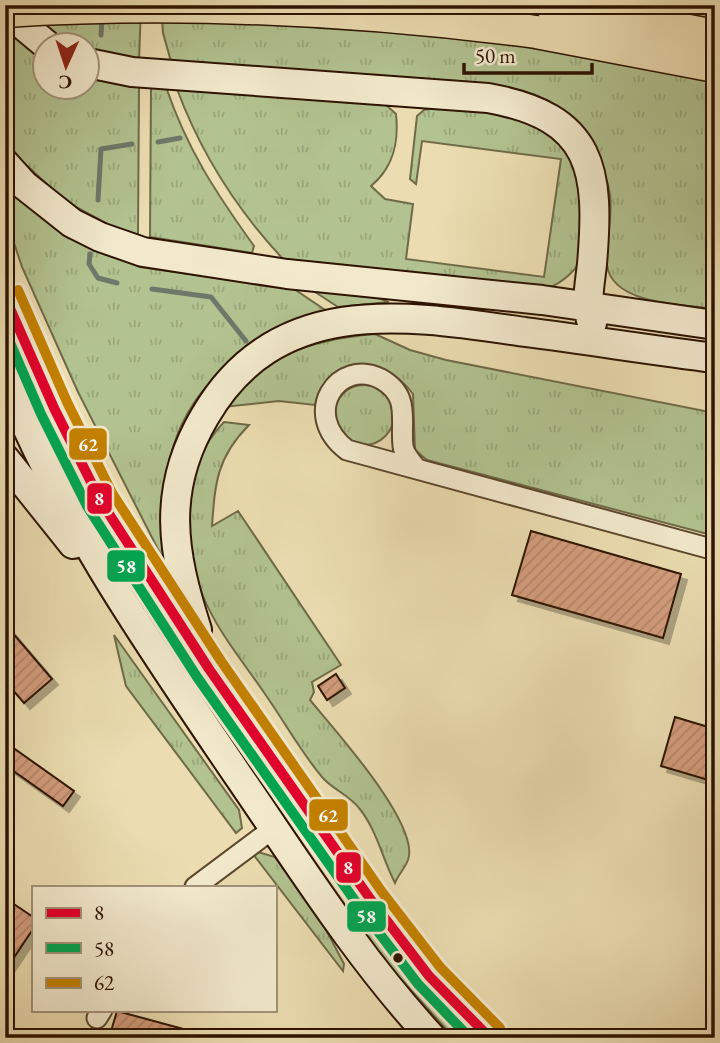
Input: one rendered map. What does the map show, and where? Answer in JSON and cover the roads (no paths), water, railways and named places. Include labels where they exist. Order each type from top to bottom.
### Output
[{"type":"highway","points":[[551,5],[700,33]]},
{"type":"highway","points":[[5,11],[195,6],[367,13],[536,32],[715,66]]},
{"type":"main road","points":[[9,5],[32,33]]},
{"type":"main road","points":[[596,5],[700,33]]},
{"type":"main road","points":[[102,66],[132,72],[474,97],[526,107],[562,127],[576,141],[586,157],[593,176],[596,198],[589,317],[597,330],[630,347]]},
{"type":"main road","points":[[5,164],[24,185],[72,223],[143,252],[287,274],[542,300],[715,324]]},
{"type":"main road","points":[[542,300],[576,290],[587,278],[592,263]]},
{"type":"main road","points":[[592,263],[596,278],[606,292],[635,313]]},
{"type":"main road","points":[[5,296],[54,408],[100,500],[209,669],[370,900],[429,975],[490,1038]]},
{"type":"main road","points":[[541,334],[575,327],[588,306]]},
{"type":"main road","points":[[209,669],[184,594],[178,566],[174,514],[184,460],[196,430],[212,404],[234,377],[258,357],[288,339],[352,319],[404,317],[715,358]]},
{"type":"main road","points":[[5,376],[53,480],[131,617]]},
{"type":"main road","points":[[5,459],[131,617],[376,974],[432,1038]]},
{"type":"street","points":[[417,469],[403,449],[404,408],[395,391],[380,379],[361,374],[345,380],[331,390],[324,407],[326,425],[333,439],[347,450],[715,550]]},
{"type":"street","points":[[196,886],[274,828]]},
{"type":"waterway","points":[[101,32],[102,19]]},
{"type":"waterway","points":[[158,142],[180,138]]},
{"type":"waterway","points":[[98,200],[101,149],[132,144]]},
{"type":"waterway","points":[[90,254],[89,264],[98,278],[117,283]]},
{"type":"waterway","points":[[152,289],[211,297],[246,341]]}]
